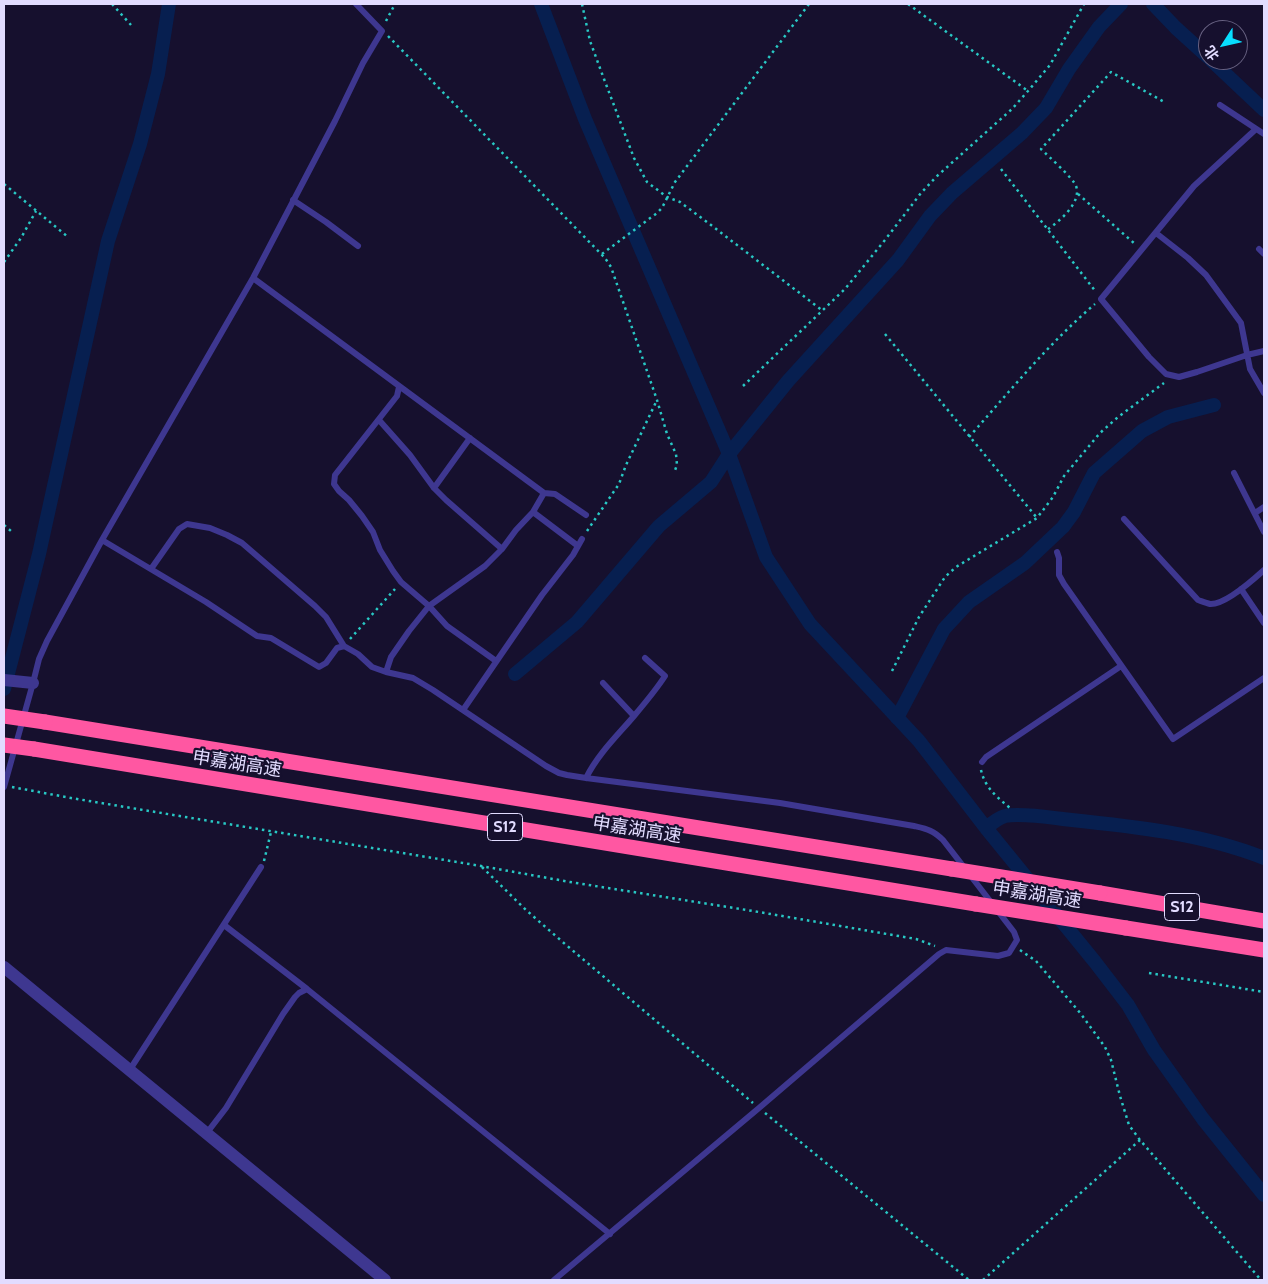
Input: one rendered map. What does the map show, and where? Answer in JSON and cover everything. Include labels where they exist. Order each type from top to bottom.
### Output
[{"type":"highway","name":"申嘉湖高速","points":[[4,716],[1264,921]]},
{"type":"highway","name":"申嘉湖高速","points":[[4,745],[1264,950]]},
{"type":"street","points":[[4,680],[28,683]]},
{"type":"street","points":[[4,967],[385,1280]]},
{"type":"lane","points":[[4,786],[28,683],[47,641],[102,540],[252,278],[335,121],[363,63],[382,31],[356,4]]},
{"type":"lane","points":[[1220,105],[1264,134]]},
{"type":"lane","points":[[1256,129],[1194,186],[1101,299],[1149,357],[1166,374],[1179,377],[1264,351]]},
{"type":"lane","points":[[293,200],[358,246]]},
{"type":"lane","points":[[1156,233],[1206,275],[1240,323],[1250,369],[1264,393]]},
{"type":"lane","points":[[252,278],[544,493],[555,494],[586,515]]},
{"type":"lane","points":[[399,387],[397,396],[335,475],[334,484],[338,491],[349,500],[373,532],[380,550],[401,582],[429,606],[447,626],[496,661]]},
{"type":"lane","points":[[378,420],[410,455],[434,488],[502,549]]},
{"type":"lane","points":[[434,488],[470,438]]},
{"type":"lane","points":[[1234,473],[1264,532]]},
{"type":"lane","points":[[386,672],[391,657],[429,606],[485,566],[533,512],[544,493]]},
{"type":"lane","points":[[1255,513],[1264,506]]},
{"type":"lane","points":[[533,512],[578,546]]},
{"type":"lane","points":[[1124,519],[1198,600],[1210,604],[1222,600],[1241,589],[1264,570]]},
{"type":"lane","points":[[152,569],[179,530],[187,524],[210,528],[227,535],[242,543],[315,606],[326,617],[344,646],[358,654],[372,666],[386,672],[413,678],[559,773],[780,803],[928,829],[935,832],[942,840],[1014,932],[1017,940],[1009,953],[998,956],[946,950],[939,954],[554,1280]]},
{"type":"lane","points":[[464,710],[542,595],[573,555],[582,539]]},
{"type":"lane","points":[[102,540],[206,602],[257,636],[271,638],[319,667],[326,663],[337,648],[344,646]]},
{"type":"lane","points":[[1057,552],[1059,575],[1064,584],[1173,739],[1264,678]]},
{"type":"lane","points":[[1241,589],[1264,624]]},
{"type":"lane","points":[[586,778],[607,746],[654,692],[665,676],[645,658]]},
{"type":"lane","points":[[982,762],[986,757],[1121,666]]},
{"type":"lane","points":[[603,683],[634,716]]},
{"type":"lane","points":[[129,1070],[261,866]]},
{"type":"lane","points":[[224,925],[307,989],[610,1234]]},
{"type":"lane","points":[[206,1134],[226,1108],[295,997],[307,989]]},
{"type":"path","points":[[112,4],[131,25]]},
{"type":"path","points":[[395,4],[382,31],[602,254],[611,267],[667,434],[676,454],[677,465],[674,473]]},
{"type":"path","points":[[582,4],[590,41],[634,158],[647,182],[667,198],[680,202],[823,310]]},
{"type":"path","points":[[602,254],[658,213],[675,182],[809,4]]},
{"type":"path","points":[[908,4],[1028,91]]},
{"type":"path","points":[[743,386],[844,289],[936,177],[1012,109],[1050,65],[1084,4]]},
{"type":"path","points":[[1048,229],[1074,204],[1078,194],[1076,184],[1041,149],[1111,72],[1166,103]]},
{"type":"path","points":[[969,437],[1030,368],[1083,314],[1101,299],[1001,169]]},
{"type":"path","points":[[4,184],[68,236]]},
{"type":"path","points":[[1078,194],[1142,250]]},
{"type":"path","points":[[4,262],[21,238],[36,211]]},
{"type":"path","points":[[885,334],[1037,518]]},
{"type":"path","points":[[892,671],[918,617],[945,577],[956,567],[1037,518],[1053,497],[1064,476],[1100,433],[1172,375]]},
{"type":"path","points":[[582,539],[619,484],[657,400]]},
{"type":"path","points":[[4,525],[11,531]]},
{"type":"path","points":[[344,646],[401,582]]},
{"type":"path","points":[[982,762],[983,779],[988,788],[1010,808]]},
{"type":"path","points":[[4,786],[570,882],[753,911],[916,940],[946,950]]},
{"type":"path","points":[[261,866],[266,857],[272,832]]},
{"type":"path","points":[[481,866],[526,910],[565,944],[759,1108],[969,1280]]},
{"type":"path","points":[[1014,947],[1036,961],[1081,1014],[1105,1047],[1111,1060],[1129,1125],[1261,1280]]},
{"type":"path","points":[[1149,973],[1264,992]]},
{"type":"path","points":[[983,1280],[1140,1140]]},
{"type":"waterway","points":[[4,689],[39,554],[108,241],[140,144],[158,74],[169,4]]},
{"type":"waterway","points":[[541,4],[585,119],[729,454],[766,557],[810,624],[919,741],[986,828],[1095,962],[1128,1005],[1154,1050],[1203,1119],[1264,1195]]},
{"type":"waterway","points":[[515,674],[577,622],[659,526],[711,482],[729,454],[788,381],[898,260],[930,216],[952,193],[1022,133],[1046,108],[1069,69],[1099,27],[1121,4]]},
{"type":"waterway","points":[[1153,4],[1198,48]]},
{"type":"waterway","points":[[1222,70],[1264,110]]},
{"type":"waterway","points":[[897,718],[944,629],[969,602],[1025,563],[1063,527],[1074,512],[1094,473],[1142,431],[1168,417],[1214,405]]},
{"type":"waterway","points":[[986,828],[997,819],[1005,816],[1042,816],[1165,832],[1215,842],[1264,858]]}]
